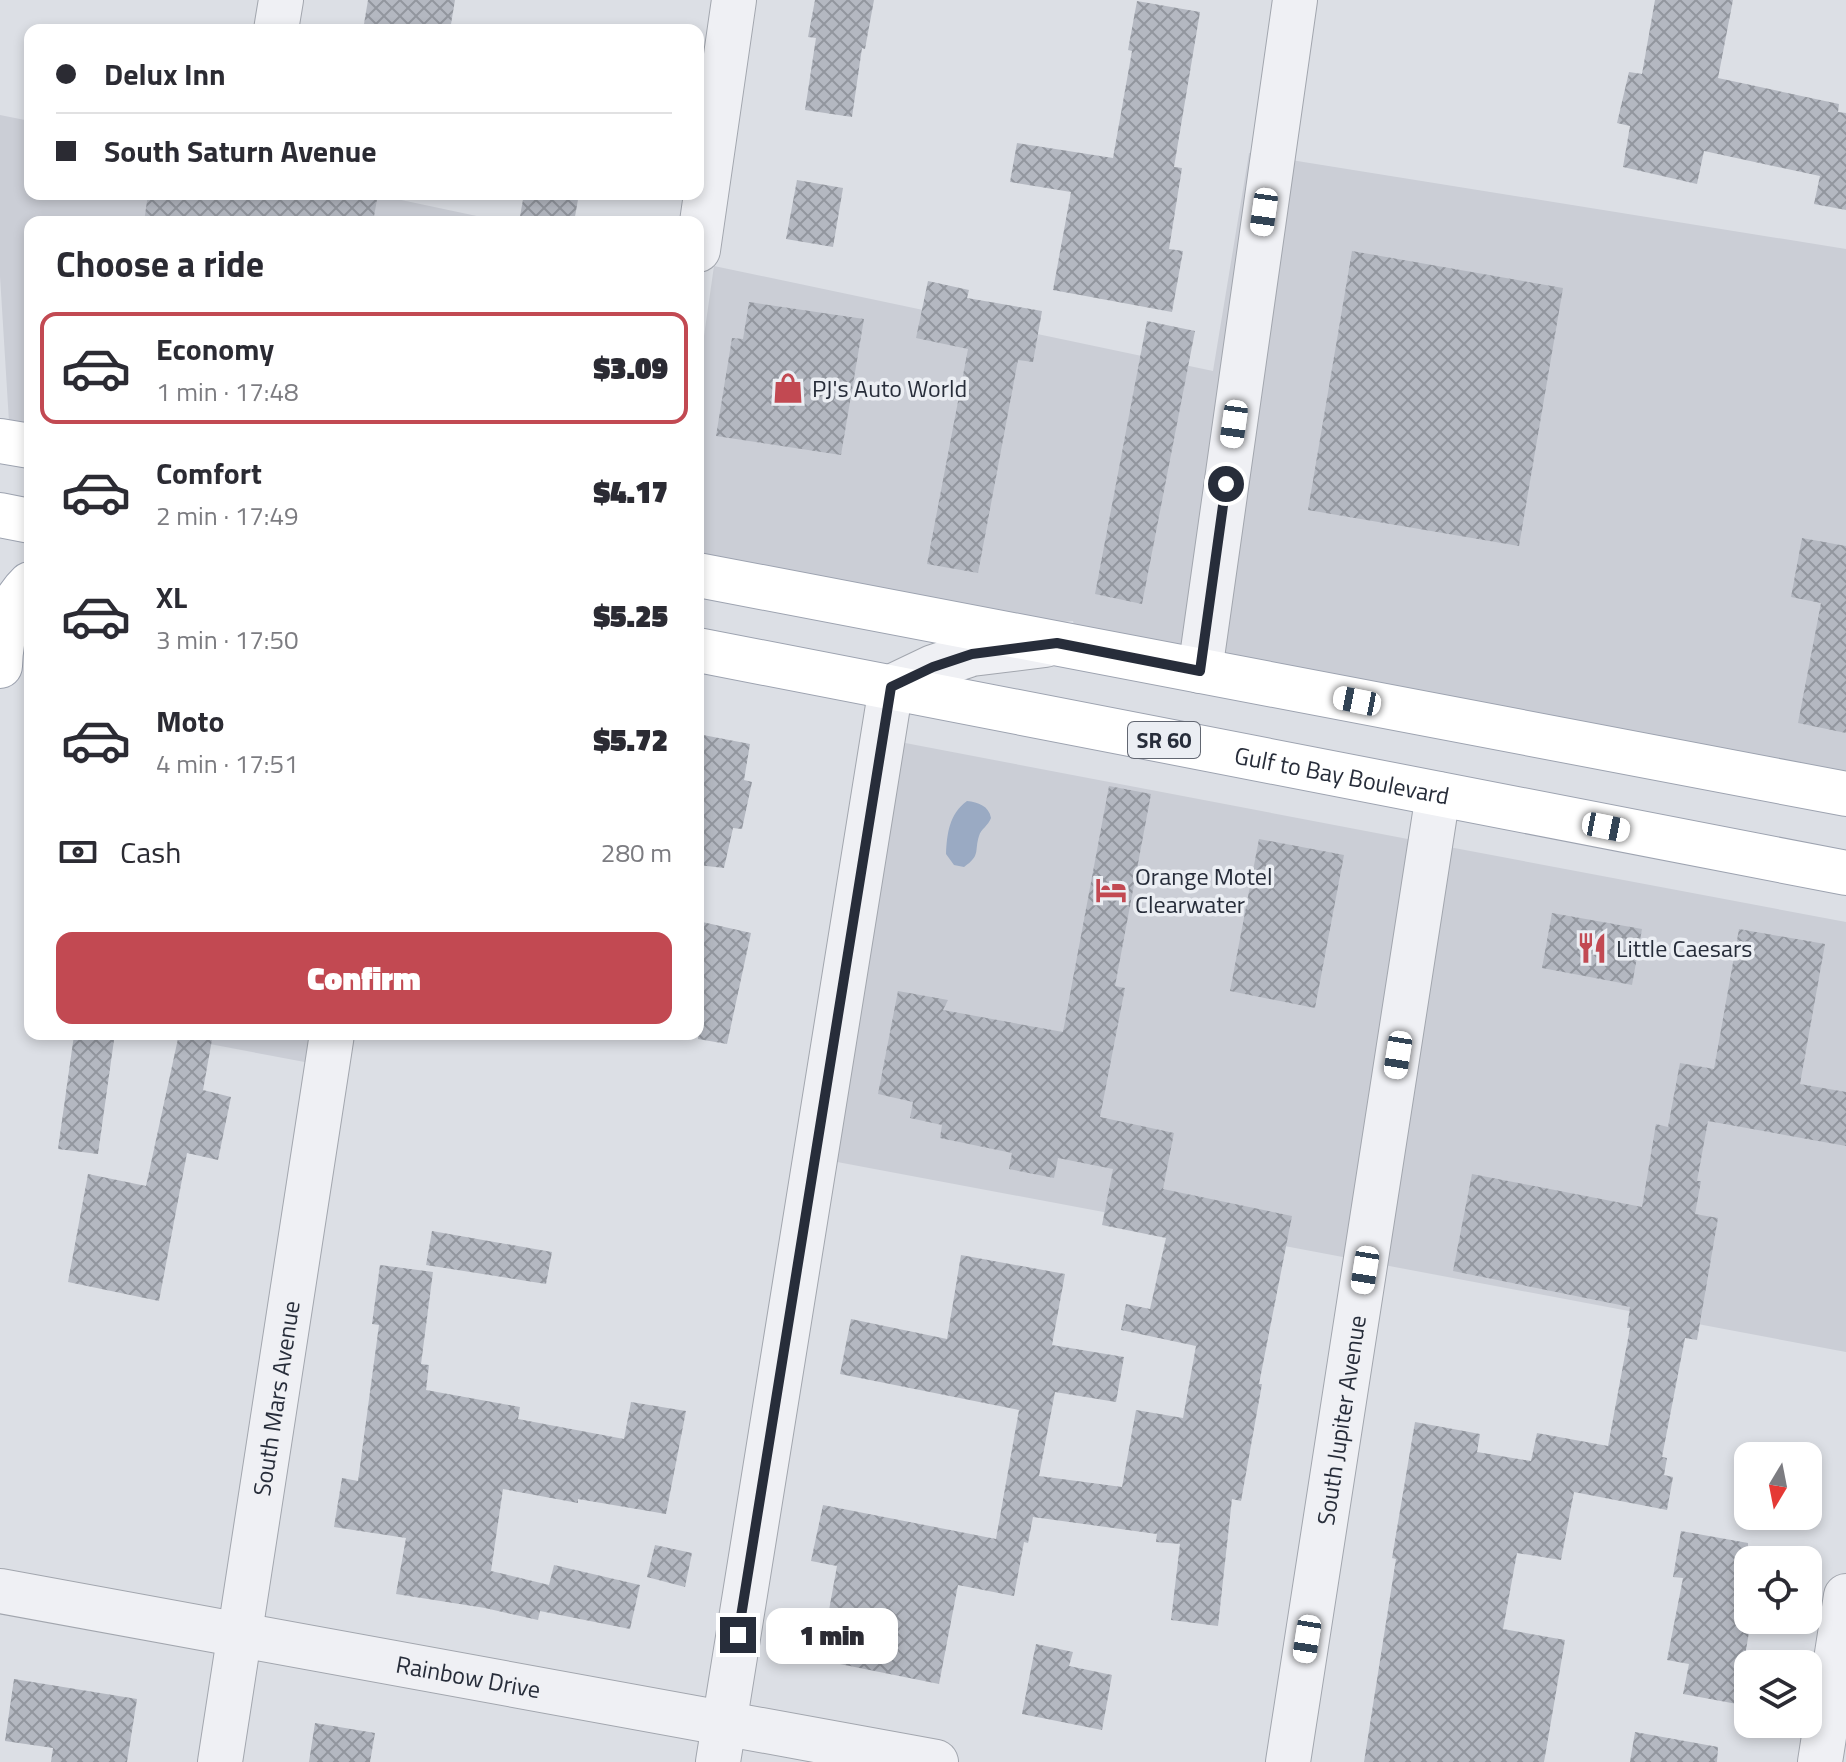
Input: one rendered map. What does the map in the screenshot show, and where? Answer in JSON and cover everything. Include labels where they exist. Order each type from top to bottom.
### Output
[{"type":"main road","points":[[0,441],[24,445]]},
{"type":"main road","points":[[0,515],[24,520]]},
{"type":"main road","points":[[704,576],[1846,794]]},
{"type":"main road","points":[[0,666],[7,620],[24,590]]},
{"type":"main road","name":"Gulf to Bay Boulevard","points":[[704,651],[1846,873]]},
{"type":"street","points":[[277,24],[281,0]]},
{"type":"street","points":[[703,216],[734,0]]},
{"type":"street","points":[[1200,671],[1295,0]]},
{"type":"street","points":[[721,1742],[891,687],[933,667],[972,654],[1057,643]]},
{"type":"street","name":"South Jupiter Avenue","points":[[1288,1762],[1438,794]]},
{"type":"street","name":"South Mars Avenue","points":[[220,1762],[331,1040]]},
{"type":"street","name":"Rainbow Drive","points":[[0,1591],[241,1636],[721,1742],[936,1762]]},
{"type":"street","points":[[1820,1762],[1846,1596]]},
{"type":"shaded area","points":[[0,115],[24,120],[24,200],[401,200],[477,216],[24,216],[24,425],[9,422],[0,276]]},
{"type":"shaded area","points":[[1249,153],[1255,153],[1185,646],[1074,625],[1073,621],[1062,622],[704,554],[704,336],[714,266],[1213,371]]},
{"type":"shaded area","points":[[1291,160],[1846,249],[1846,772],[1220,653]]},
{"type":"shaded area","points":[[900,742],[1413,840],[1348,1258],[832,1161]]},
{"type":"shaded area","points":[[1449,847],[1846,922],[1846,1352],[1384,1265]]},
{"type":"shaded area","points":[[189,1040],[313,1040],[310,1063]]},
{"type":"water","points":[[967,801],[982,805],[991,818],[980,834],[975,856],[964,867],[954,865],[946,854],[953,818]]},
{"type":"building","points":[[368,0],[455,0],[451,24],[364,24]]},
{"type":"building","points":[[815,0],[874,0],[865,49],[862,48],[852,117],[805,110],[816,38],[808,37]]},
{"type":"building","points":[[1655,0],[1733,0],[1718,78],[1839,104],[1838,112],[1846,113],[1846,210],[1814,204],[1820,176],[1704,151],[1697,184],[1623,167],[1630,126],[1617,123],[1629,72],[1642,74]]},
{"type":"building","points":[[1137,1],[1200,12],[1174,167],[1182,168],[1169,249],[1183,251],[1172,312],[1053,290],[1071,192],[1010,182],[1017,143],[1113,158],[1132,51],[1128,50]]},
{"type":"building","points":[[797,180],[843,188],[833,247],[786,239]]},
{"type":"building","points":[[147,200],[377,200],[374,216],[145,216]]},
{"type":"building","points":[[523,200],[578,200],[575,216],[520,216]]},
{"type":"building","points":[[1352,251],[1563,288],[1519,546],[1308,510]]},
{"type":"building","points":[[928,281],[969,290],[967,298],[1042,311],[1033,362],[1018,360],[978,573],[927,564],[968,349],[916,338]]},
{"type":"building","name":"PJ's Auto World","points":[[749,302],[864,319],[841,455],[716,436],[732,338],[743,339]]},
{"type":"building","points":[[1147,321],[1195,331],[1142,604],[1095,594]]},
{"type":"building","points":[[1802,538],[1846,546],[1846,733],[1798,723],[1821,603],[1791,597]]},
{"type":"building","points":[[704,735],[750,744],[744,780],[752,782],[742,829],[733,828],[724,868],[704,866]]},
{"type":"building","points":[[1109,786],[1151,794],[1115,986],[1125,988],[1100,1117],[1174,1133],[1163,1189],[1292,1216],[1259,1384],[1262,1384],[1241,1501],[1232,1499],[1218,1626],[1171,1620],[1180,1544],[1156,1542],[1157,1534],[1033,1517],[1028,1543],[1024,1542],[1014,1596],[958,1585],[939,1684],[820,1660],[837,1566],[811,1561],[823,1505],[996,1539],[1019,1410],[840,1374],[851,1319],[947,1339],[961,1255],[1065,1274],[1052,1345],[1124,1357],[1116,1402],[1055,1392],[1039,1476],[1122,1487],[1136,1410],[1183,1418],[1196,1346],[1121,1330],[1126,1304],[1150,1309],[1166,1238],[1102,1225],[1113,1169],[1058,1158],[1054,1178],[1009,1169],[1012,1153],[940,1138],[942,1125],[910,1118],[913,1102],[878,1094],[898,991],[948,1000],[943,1010],[1063,1032]]},
{"type":"building","points":[[1259,839],[1344,855],[1315,1008],[1230,991]]},
{"type":"building","name":"Little Caesars","points":[[1552,913],[1642,929],[1632,985],[1542,968]]},
{"type":"building","points":[[704,922],[751,933],[727,1044],[704,1040]]},
{"type":"building","points":[[1739,929],[1825,944],[1800,1084],[1846,1092],[1846,1146],[1708,1121],[1697,1181],[1701,1181],[1695,1214],[1718,1218],[1697,1340],[1685,1338],[1662,1457],[1667,1458],[1664,1475],[1673,1477],[1667,1510],[1574,1492],[1561,1560],[1517,1553],[1503,1629],[1565,1640],[1544,1762],[1364,1762],[1396,1559],[1392,1558],[1415,1422],[1480,1434],[1477,1452],[1531,1461],[1537,1433],[1608,1446],[1630,1328],[1627,1328],[1630,1307],[1453,1271],[1472,1174],[1642,1207],[1656,1124],[1668,1127],[1680,1063],[1714,1069]]},
{"type":"building","points":[[73,1040],[114,1040],[98,1154],[58,1149]]},
{"type":"building","points":[[178,1040],[212,1040],[203,1090],[231,1097],[218,1160],[187,1153],[159,1301],[68,1282],[88,1174],[146,1186]]},
{"type":"building","points":[[432,1231],[552,1252],[546,1284],[426,1265]]},
{"type":"building","points":[[380,1265],[433,1272],[421,1364],[429,1365],[426,1390],[520,1407],[518,1419],[624,1439],[631,1402],[686,1411],[666,1514],[578,1499],[578,1503],[503,1489],[491,1571],[549,1585],[554,1565],[640,1585],[630,1629],[540,1611],[538,1620],[396,1594],[406,1538],[334,1527],[342,1478],[358,1481],[379,1325],[372,1324]]},
{"type":"building","points":[[1681,1531],[1748,1543],[1748,1546],[1734,1546],[1734,1634],[1749,1634],[1746,1650],[1734,1650],[1734,1703],[1683,1694],[1689,1664],[1667,1660],[1683,1578],[1673,1577]]},
{"type":"building","points":[[655,1545],[692,1553],[685,1587],[647,1577]]},
{"type":"building","points":[[1036,1644],[1073,1652],[1069,1666],[1112,1675],[1102,1730],[1022,1714]]},
{"type":"building","points":[[14,1679],[137,1699],[127,1762],[51,1762],[53,1748],[5,1741]]},
{"type":"building","points":[[315,1723],[375,1733],[370,1762],[309,1762]]},
{"type":"building","points":[[1635,1732],[1718,1747],[1717,1762],[1630,1762]]},
{"type":"place","name":"PJ's Auto World","points":[[788,388]]},
{"type":"place","name":"Orange Motel Clearwater","points":[[1111,890]]},
{"type":"place","name":"Little Caesars","points":[[1592,948]]},
{"type":"route","points":[[738,1635],[891,687],[933,667],[972,654],[1057,643],[1200,671],[1226,484]]}]
